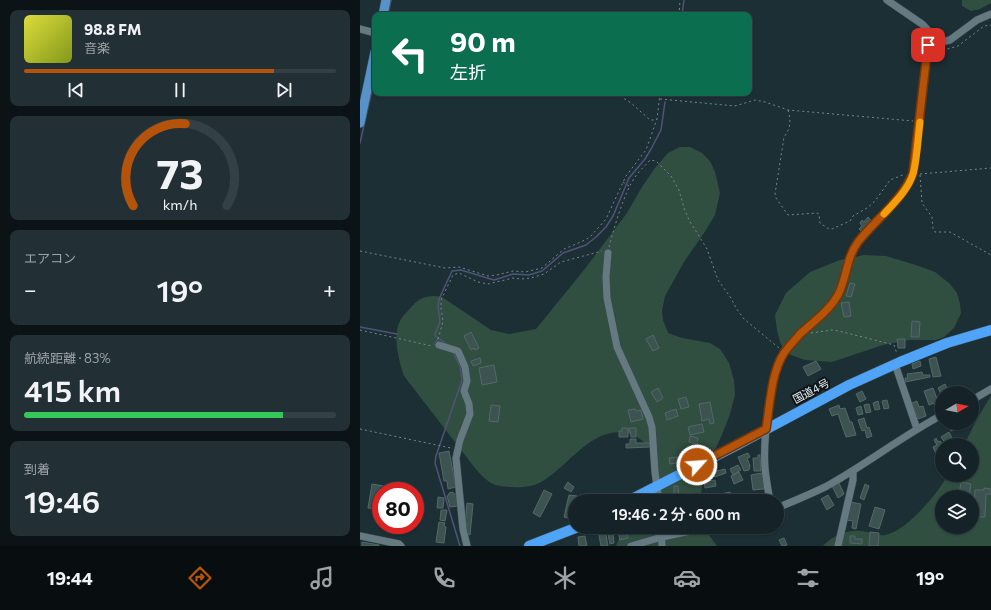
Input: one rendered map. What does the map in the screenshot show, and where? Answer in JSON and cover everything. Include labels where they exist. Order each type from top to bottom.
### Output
[{"type":"highway","name":"国道4号","points":[[641,494],[849,385],[897,363],[947,343],[991,330]]},
{"type":"highway","points":[[529,546],[568,532]]},
{"type":"main road","points":[[384,12],[386,0]]},
{"type":"main road","points":[[360,123],[372,66]]},
{"type":"street","points":[[769,494],[765,467],[766,429],[775,373],[784,352],[831,304],[838,294],[849,259],[855,247],[863,235],[900,197],[907,187],[913,173],[928,54],[928,33],[927,29],[922,24],[887,0]]},
{"type":"street","points":[[928,45],[950,40],[977,20],[991,14]]},
{"type":"street","points":[[360,29],[372,31]]},
{"type":"street","points":[[608,253],[606,277],[607,298],[617,347],[649,417],[652,427],[658,494]]},
{"type":"street","points":[[439,342],[458,351],[466,367],[467,381],[464,391],[469,404],[470,414],[457,449],[456,458],[462,521],[467,546]]},
{"type":"street","points":[[897,363],[917,429]]},
{"type":"street","points":[[979,396],[991,389]]},
{"type":"street","points":[[784,505],[826,486],[853,471],[935,419]]},
{"type":"street","points":[[838,546],[853,480],[853,471]]},
{"type":"street","points":[[662,534],[662,546]]},
{"type":"street","points":[[631,546],[676,534]]},
{"type":"street","points":[[360,536],[398,544],[401,546]]},
{"type":"path","points":[[678,12],[680,0]]},
{"type":"path","points":[[928,54],[958,46],[984,26],[991,25]]},
{"type":"path","points":[[620,96],[650,120],[657,119]]},
{"type":"path","points":[[360,251],[445,268],[459,267],[488,276],[530,271],[542,268],[561,251],[590,237],[606,219],[630,170],[646,150],[657,119],[660,99],[735,106],[755,100],[788,110],[920,122]]},
{"type":"path","points":[[788,110],[791,124],[790,130],[784,137],[775,188],[776,198],[788,215],[819,214],[820,223],[829,229],[832,228],[850,221],[853,216],[867,208],[875,201],[890,180],[908,173],[913,173]]},
{"type":"path","points":[[360,330],[436,347],[439,342],[443,322],[441,300],[453,274],[459,273],[482,283],[494,283],[513,278],[531,278],[544,274],[561,262],[601,251],[608,253],[617,220],[629,186],[635,176],[650,160],[656,160],[671,176],[679,190],[689,220],[707,248],[718,280],[731,298],[736,308],[744,319],[784,352]]},
{"type":"path","points":[[991,168],[920,174],[922,203],[932,217],[933,229],[935,232],[950,232],[991,255]]},
{"type":"path","points":[[624,183],[629,186]]},
{"type":"path","points":[[800,335],[832,330],[894,345],[897,363]]},
{"type":"path","points":[[360,429],[457,449]]},
{"type":"green space","points":[[962,0],[991,0],[991,3],[980,9],[971,11],[962,6]]},
{"type":"green space","points":[[680,147],[690,147],[702,153],[710,161],[715,172],[720,193],[715,215],[684,262],[665,296],[662,311],[663,320],[668,333],[682,338],[710,343],[720,349],[729,363],[734,380],[735,395],[730,414],[704,473],[701,494],[646,494],[654,480],[650,448],[635,436],[621,432],[607,434],[595,439],[583,447],[550,476],[539,483],[526,487],[515,487],[500,486],[491,483],[475,468],[404,376],[398,356],[396,341],[401,319],[418,300],[429,296],[438,296],[442,297],[491,330],[509,334],[536,329],[584,270],[627,213],[642,187],[655,168],[668,153]]},
{"type":"green space","points":[[864,255],[886,256],[919,266],[935,272],[950,284],[957,293],[961,313],[954,328],[944,337],[936,340],[909,340],[883,345],[832,362],[805,360],[791,355],[784,350],[780,342],[775,315],[786,293],[810,272],[840,260]]},
{"type":"green space","points":[[991,396],[991,546],[823,546],[832,538],[843,533],[861,531],[885,535],[894,532],[912,519],[935,494],[935,534],[979,534],[979,490],[938,490],[944,482],[979,482],[979,438],[968,438],[972,430],[979,430],[979,415]]},
{"type":"green space","points":[[621,534],[708,534],[717,546],[616,546]]},
{"type":"building","points":[[868,217],[872,222],[862,232],[859,229],[862,226],[860,223],[862,220],[864,222]]},
{"type":"building","points":[[850,283],[855,284],[851,297],[846,296]]},
{"type":"building","points":[[849,302],[851,316],[844,317],[841,303]]},
{"type":"building","points":[[912,321],[920,322],[919,337],[911,337]]},
{"type":"building","points":[[471,332],[479,348],[475,350],[474,348],[471,350],[464,336]]},
{"type":"building","points":[[653,335],[659,348],[653,351],[646,339]]},
{"type":"building","points":[[897,339],[905,339],[905,348],[898,348]]},
{"type":"building","points":[[936,357],[941,376],[933,377],[929,359]]},
{"type":"building","points":[[480,358],[481,363],[473,366],[471,361]]},
{"type":"building","points":[[816,361],[821,369],[808,376],[803,367]]},
{"type":"building","points":[[920,361],[921,366],[913,369],[912,364]]},
{"type":"building","points":[[494,365],[497,382],[482,385],[479,368]]},
{"type":"building","points":[[922,372],[923,375],[930,375],[930,377],[905,382],[905,378],[908,378],[907,374]]},
{"type":"building","points":[[658,388],[663,398],[657,402],[651,392]]},
{"type":"building","points":[[933,388],[935,393],[935,406],[934,403],[929,405],[924,391]]},
{"type":"building","points":[[862,391],[866,399],[860,402],[856,394]]},
{"type":"building","points":[[686,397],[689,407],[681,409],[678,399]]},
{"type":"building","points":[[887,400],[889,408],[884,409],[882,401]]},
{"type":"building","points":[[878,401],[880,409],[875,410],[873,403]]},
{"type":"building","points":[[917,401],[919,407],[923,406],[926,416],[918,419],[912,403]]},
{"type":"building","points":[[710,402],[714,423],[710,424],[709,419],[702,421],[699,404]]},
{"type":"building","points":[[869,404],[871,412],[866,413],[864,405]]},
{"type":"building","points":[[491,405],[500,406],[498,422],[489,421]]},
{"type":"building","points":[[839,405],[840,409],[845,408],[850,422],[852,422],[856,435],[846,437],[838,414],[832,416],[829,409]]},
{"type":"building","points":[[861,406],[863,414],[858,415],[856,408]]},
{"type":"building","points":[[635,409],[636,411],[641,410],[643,419],[631,422],[628,410]]},
{"type":"building","points":[[676,409],[678,416],[667,420],[665,413]]},
{"type":"building","points":[[864,418],[867,428],[869,427],[872,436],[867,438],[865,430],[862,431],[858,420]]},
{"type":"building","points":[[702,424],[704,432],[690,435],[688,427]]},
{"type":"building","points":[[622,428],[628,428],[628,437],[619,437],[619,431],[622,431]]},
{"type":"building","points":[[629,428],[636,428],[636,437],[631,437]]},
{"type":"building","points":[[949,432],[952,438],[942,438]]},
{"type":"building","points":[[690,436],[698,438],[697,444],[689,442]]},
{"type":"building","points":[[630,439],[636,439],[636,443],[650,443],[650,447],[626,448],[626,444],[630,444]]},
{"type":"building","points":[[449,451],[456,487],[448,489],[447,481],[444,481],[439,453]]},
{"type":"building","points":[[748,453],[750,457],[747,458],[750,466],[749,470],[744,471],[738,457]]},
{"type":"building","points":[[758,455],[760,455],[761,471],[754,471],[753,458],[758,458]]},
{"type":"building","points":[[677,457],[677,463],[670,464],[669,458]]},
{"type":"building","points":[[738,465],[741,470],[733,475],[730,469]]},
{"type":"building","points":[[725,469],[726,473],[715,477],[713,472]]},
{"type":"building","points":[[739,472],[743,480],[734,484],[731,476]]},
{"type":"building","points":[[762,473],[764,489],[753,490],[751,475]]},
{"type":"building","points":[[715,480],[716,486],[705,488],[704,482]]},
{"type":"building","points":[[568,482],[574,487],[571,492],[564,488]]},
{"type":"building","points":[[961,482],[971,484],[970,490],[960,490]]},
{"type":"building","points":[[839,483],[844,494],[838,498],[832,486]]},
{"type":"building","points":[[372,484],[372,509],[368,508]]},
{"type":"building","points":[[865,484],[869,486],[864,500],[860,498]]},
{"type":"building","points":[[674,486],[678,486],[679,494],[674,494]]},
{"type":"building","points":[[984,488],[991,489],[991,494],[986,494],[985,517],[979,517],[979,490],[984,490]]},
{"type":"building","points":[[544,490],[552,494],[540,517],[533,513]]},
{"type":"building","points":[[453,492],[453,494],[457,494],[458,506],[450,507],[447,496],[449,493]]},
{"type":"building","points":[[828,495],[834,505],[827,510],[821,499]]},
{"type":"building","points":[[438,497],[444,498],[443,508],[437,508]]},
{"type":"building","points":[[568,499],[568,518],[564,517]]},
{"type":"building","points":[[850,502],[861,504],[856,529],[852,528],[853,521],[846,520]]},
{"type":"building","points":[[467,503],[473,504],[470,535],[466,534],[467,523],[465,523]]},
{"type":"building","points":[[875,507],[885,510],[879,529],[869,526]]},
{"type":"building","points":[[441,510],[447,510],[445,521],[440,520]]},
{"type":"building","points":[[439,522],[445,523],[444,526],[446,527],[444,543],[436,542]]},
{"type":"building","points":[[870,532],[879,533],[878,546],[869,546]]},
{"type":"building","points":[[599,534],[606,534],[608,546],[601,546]]},
{"type":"building","points":[[608,534],[613,534],[614,543],[610,544]]},
{"type":"building","points":[[619,534],[627,534],[628,538],[620,540]]},
{"type":"building","points":[[585,536],[587,546],[579,546],[578,537]]},
{"type":"building","points":[[850,536],[855,536],[855,539],[862,539],[862,544],[850,543]]},
{"type":"building","points":[[784,538],[787,545],[782,546],[779,540]]},
{"type":"building","points":[[362,542],[379,545],[379,546],[362,546]]},
{"type":"waterway","points":[[389,12],[391,0]]},
{"type":"waterway","points":[[682,12],[684,0]]},
{"type":"waterway","points":[[360,143],[372,90]]},
{"type":"waterway","points":[[447,344],[435,336],[435,334],[440,322],[438,307],[439,299],[452,271],[461,270],[494,280],[513,274],[529,275],[542,271],[563,253],[586,245],[606,227],[613,216],[629,178],[645,159],[651,149],[661,130],[665,102]]},
{"type":"waterway","points":[[360,327],[397,334]]},
{"type":"waterway","points":[[435,344],[438,338]]},
{"type":"waterway","points":[[453,352],[460,366],[462,380],[436,456],[435,463],[460,546]]},
{"type":"slow traffic","points":[[884,214],[900,197],[911,179],[920,122]]},
{"type":"route","points":[[697,465],[766,429],[775,373],[784,352],[831,304],[838,294],[849,259],[855,247],[863,235],[900,197],[907,187],[913,173],[928,45]]}]
